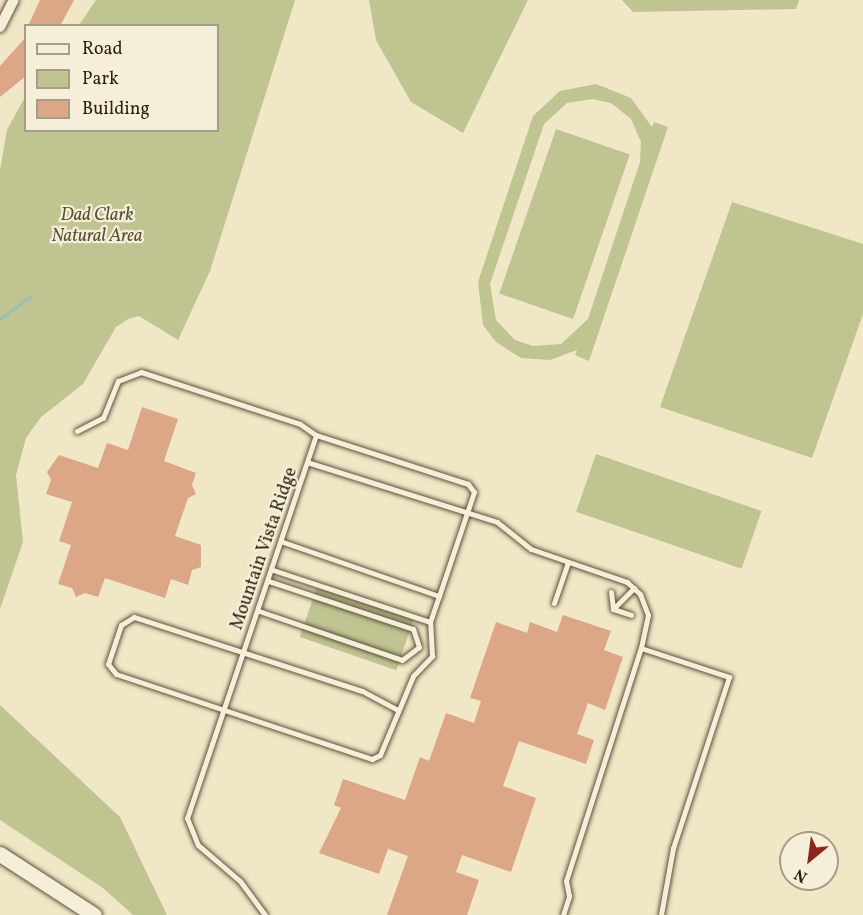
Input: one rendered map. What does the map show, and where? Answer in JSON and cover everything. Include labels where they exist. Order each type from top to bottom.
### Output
[{"type":"main road","points":[[0,854],[94,915]]},
{"type":"street","points":[[0,27],[14,0]]},
{"type":"lane","points":[[77,431],[103,418],[118,381],[141,372],[300,424],[316,435],[468,484],[474,492],[430,622],[432,656],[413,676],[396,709],[380,755],[366,760],[110,671],[121,625],[134,617],[362,691],[396,709]]},
{"type":"lane","name":"Mountain Vista Ridge","points":[[265,915],[240,881],[198,845],[187,818],[222,711],[245,653],[310,463],[316,435]]},
{"type":"lane","points":[[310,463],[497,522],[531,549],[634,588],[648,615],[641,648],[566,881],[569,896],[562,915]]},
{"type":"lane","points":[[283,542],[439,596]]},
{"type":"lane","points":[[554,603],[568,562]]},
{"type":"lane","points":[[273,570],[430,622]]},
{"type":"lane","points":[[259,611],[402,660],[419,647],[413,629],[269,581]]},
{"type":"lane","points":[[613,609],[634,588]]},
{"type":"lane","points":[[611,592],[613,609]]},
{"type":"lane","points":[[613,609],[631,615]]},
{"type":"lane","points":[[641,648],[730,681],[673,848],[661,915]]},
{"type":"green space","name":"Dad Clark Natural Area","points":[[96,0],[295,0],[210,271],[178,340],[139,316],[128,319],[116,327],[83,384],[41,417],[26,438],[16,475],[23,542],[0,609],[0,170],[7,130],[24,99],[24,132],[219,132],[219,24],[80,24]]},
{"type":"green space","points":[[369,0],[528,0],[463,133],[411,102],[376,40]]},
{"type":"green space","points":[[622,0],[799,0],[796,9],[633,12]]},
{"type":"green space","points":[[596,84],[631,98],[652,127],[654,122],[668,127],[589,361],[575,355],[577,350],[550,360],[521,358],[496,342],[483,325],[478,282],[533,116],[560,91]],"holes":[[[592,99],[611,103],[631,119],[641,142],[640,162],[588,319],[561,344],[533,346],[515,340],[496,320],[490,284],[544,124],[567,103]]]},
{"type":"green space","points":[[556,129],[630,154],[573,319],[499,294]]},
{"type":"green space","points":[[732,202],[863,244],[863,314],[812,458],[660,407]]},
{"type":"green space","points":[[596,454],[761,511],[742,569],[576,512]]},
{"type":"green space","points":[[318,584],[414,617],[396,670],[300,637]]},
{"type":"green space","points":[[0,705],[120,817],[167,915],[133,915],[103,888],[0,820]]},
{"type":"building","points":[[40,0],[74,0],[61,24],[29,24]]},
{"type":"building","points":[[24,39],[24,78],[0,97],[0,66]]},
{"type":"building","points":[[142,407],[178,419],[164,461],[196,473],[192,485],[196,494],[188,498],[175,536],[201,545],[201,567],[192,570],[188,585],[171,579],[165,598],[105,578],[98,597],[85,593],[76,597],[72,588],[58,584],[71,545],[59,541],[72,502],[46,494],[51,480],[47,472],[59,455],[98,468],[107,443],[128,450]]},
{"type":"building","points":[[563,615],[611,631],[604,650],[623,657],[605,710],[588,703],[577,734],[594,740],[586,764],[519,741],[503,786],[536,798],[511,872],[462,855],[456,872],[479,880],[467,915],[387,915],[408,856],[388,849],[379,874],[319,853],[341,808],[334,805],[343,779],[405,800],[420,757],[429,761],[446,713],[474,723],[481,701],[470,698],[496,622],[527,633],[530,622],[557,632]]},
{"type":"waterway","points":[[0,319],[30,296]]}]
